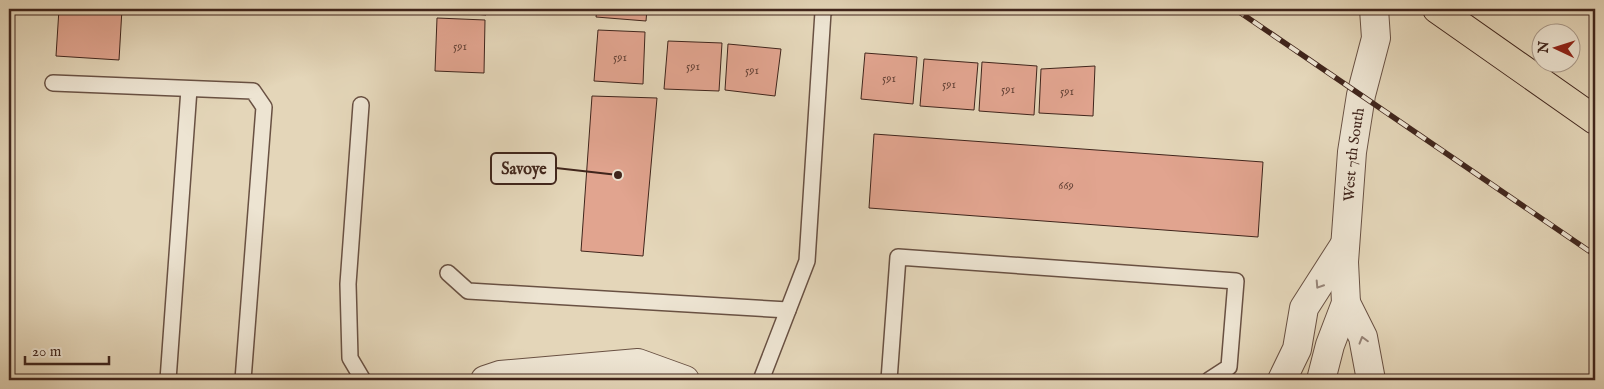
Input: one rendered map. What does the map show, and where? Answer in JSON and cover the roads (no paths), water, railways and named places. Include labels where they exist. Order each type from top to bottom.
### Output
[{"type":"main road","points":[[1438,9],[1595,120]]},
{"type":"street","name":"West 7th South","points":[[1321,380],[1330,345],[1346,303],[1345,244],[1352,152],[1361,95],[1376,38],[1374,9]]},
{"type":"street","points":[[1282,380],[1297,349],[1304,308],[1345,244]]},
{"type":"street","name":"West 7th South","points":[[1346,303],[1363,337],[1371,380]]},
{"type":"street","points":[[485,380],[500,375],[638,363],[685,380]]},
{"type":"lane","points":[[761,380],[807,261],[823,12],[826,9]]},
{"type":"lane","points":[[53,82],[253,92],[264,107],[243,380]]},
{"type":"lane","points":[[168,380],[189,89]]},
{"type":"lane","points":[[361,106],[348,284],[350,358],[363,380]]},
{"type":"lane","points":[[890,380],[898,257],[1236,281],[1229,367],[1209,380]]},
{"type":"lane","points":[[448,273],[468,291],[788,310]]},
{"type":"railway","points":[[1235,9],[1595,255]]},
{"type":"place","name":"Savoye","points":[[618,175]]}]
